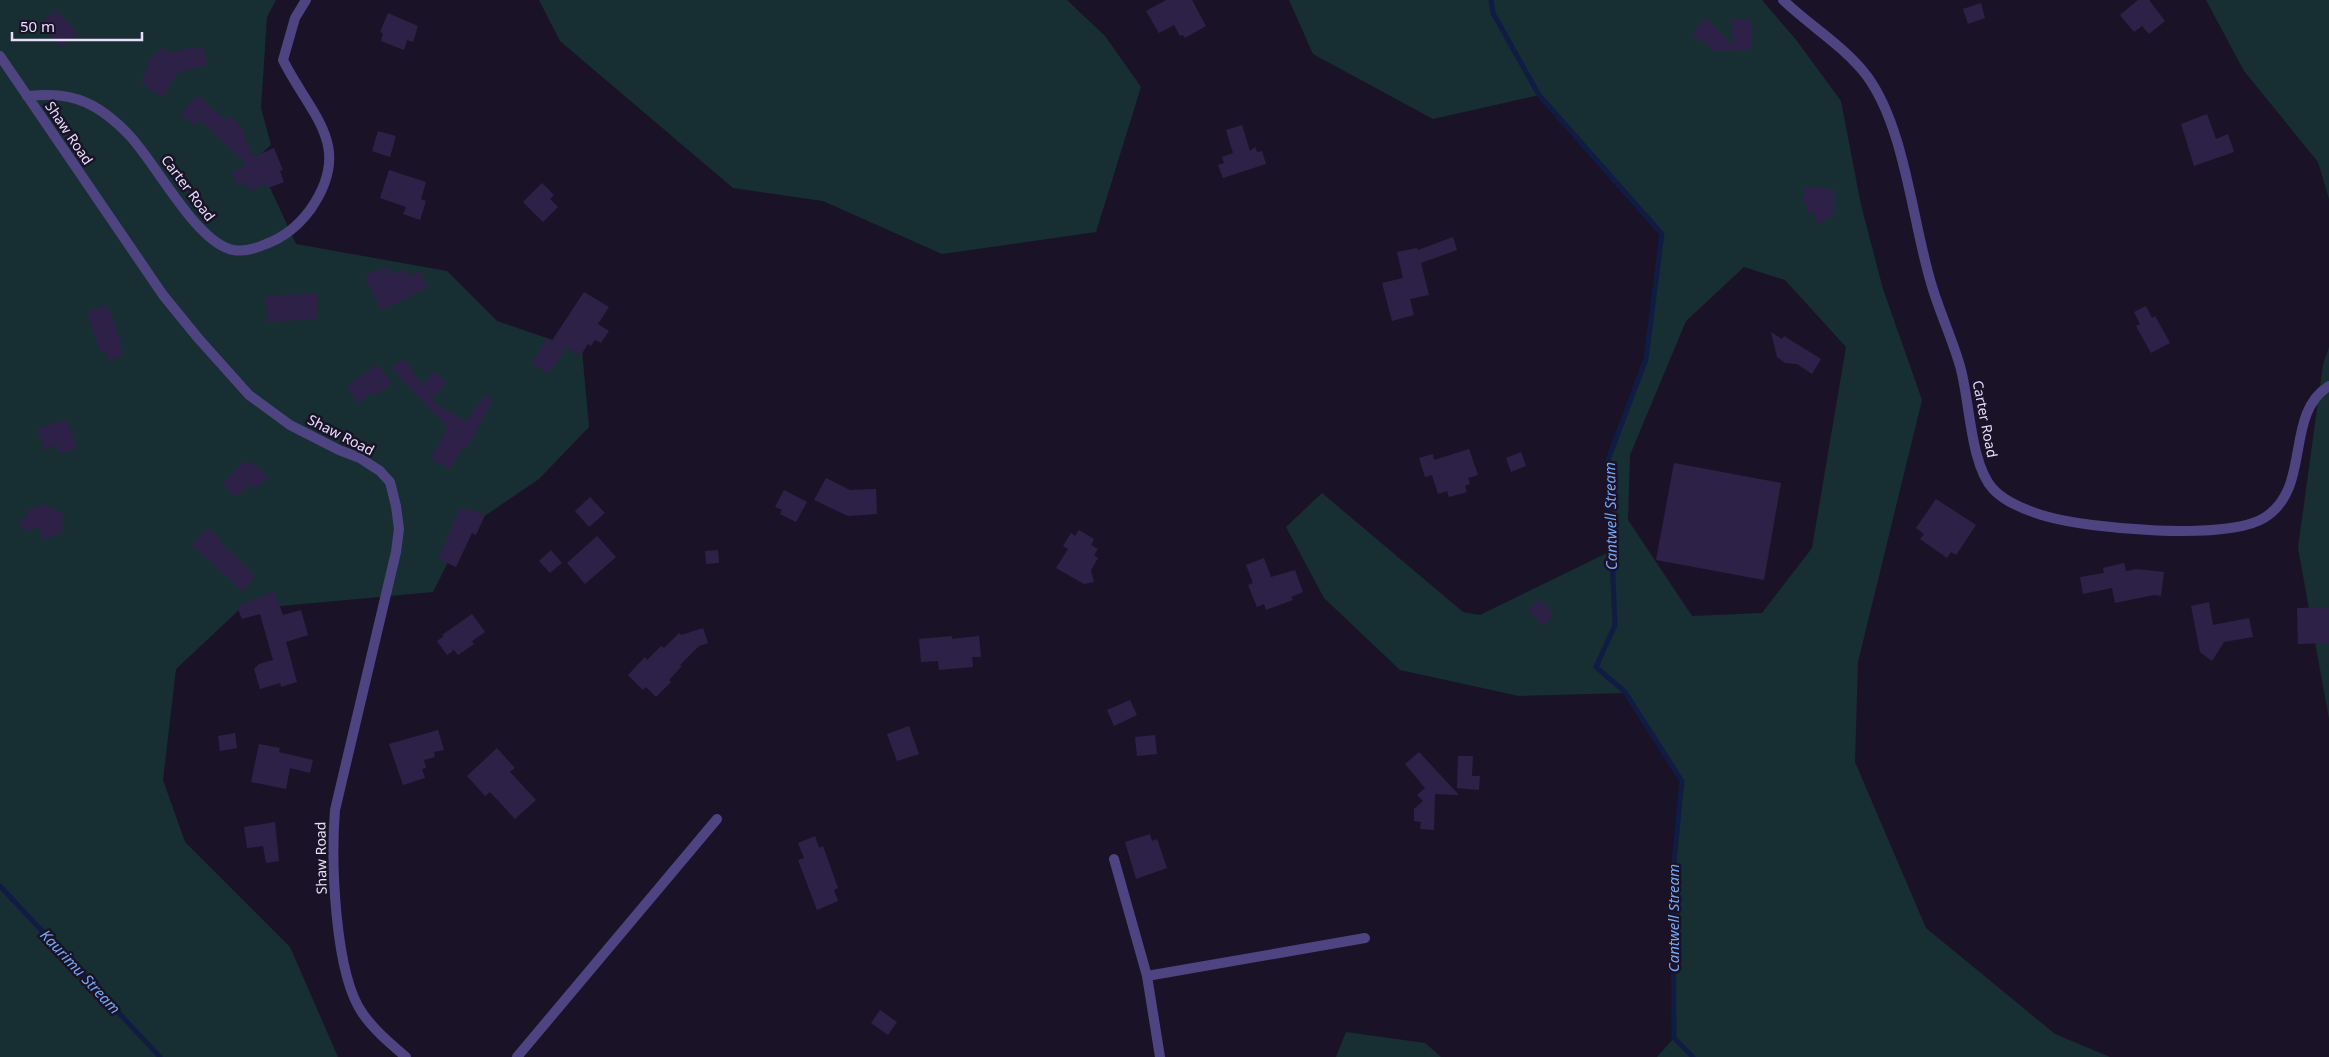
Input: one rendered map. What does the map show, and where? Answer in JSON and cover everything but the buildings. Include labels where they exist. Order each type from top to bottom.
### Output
[{"type":"street","name":"Carter Road","points":[[27,96],[51,94],[72,96],[94,106],[128,133],[185,210],[215,242],[233,250],[256,248],[277,240],[298,227],[324,187],[330,162],[327,138],[315,111],[292,79],[283,60],[295,18],[306,0]]},
{"type":"street","name":"Carter Road","points":[[1783,0],[1850,57],[1868,78],[1894,129],[1930,283],[1961,367],[1979,464],[1993,489],[2019,507],[2045,516],[2079,524],[2189,530],[2229,529],[2250,525],[2266,517],[2286,497],[2294,473],[2307,410],[2317,394],[2329,386]]},
{"type":"street","name":"Shaw Road","points":[[0,56],[163,294],[198,338],[249,395],[290,425],[339,450],[360,458],[380,471],[393,489],[398,530],[396,552],[335,810],[332,846],[334,886],[342,953],[351,992],[362,1013],[376,1030],[406,1057]]},
{"type":"street","points":[[517,1057],[717,819]]},
{"type":"street","points":[[1114,859],[1147,976],[1160,1057]]},
{"type":"street","points":[[1147,976],[1365,938]]},
{"type":"green space","points":[[0,0],[276,0],[267,17],[261,108],[271,145],[260,155],[259,164],[296,244],[447,271],[497,321],[582,350],[589,427],[539,479],[464,530],[433,592],[239,610],[176,669],[163,780],[185,842],[290,947],[338,1057],[0,1057]]},
{"type":"green space","points":[[539,0],[1067,0],[1105,36],[1141,87],[1096,232],[942,254],[823,201],[733,188],[560,41]]},
{"type":"green space","points":[[1289,0],[1762,0],[1797,41],[1841,101],[1861,205],[1883,289],[1922,400],[1858,662],[1855,762],[1926,928],[2055,1034],[2110,1057],[1657,1057],[1674,1038],[1673,873],[1682,781],[1625,693],[1519,696],[1400,670],[1324,598],[1286,527],[1322,493],[1463,612],[1480,615],[1611,551],[1608,460],[1646,359],[1662,235],[1539,95],[1433,119],[1313,54]],"holes":[[[1744,267],[1785,280],[1846,347],[1812,548],[1762,613],[1692,616],[1628,520],[1630,455],[1686,321]]]},
{"type":"green space","points":[[2206,0],[2329,0],[2329,199],[2318,162],[2244,71]]},
{"type":"green space","points":[[2329,347],[2329,719],[2298,548],[2323,365]]},
{"type":"green space","points":[[1346,1032],[1425,1043],[1441,1057],[1336,1057]]},
{"type":"waterway","name":"Cantwell Stream","points":[[1491,0],[1493,13],[1539,95],[1662,234],[1646,359],[1608,460],[1615,625],[1596,667],[1625,692],[1682,781],[1673,873],[1674,1038],[1693,1057]]},
{"type":"waterway","name":"Kaurimu Stream","points":[[0,886],[160,1057]]}]
